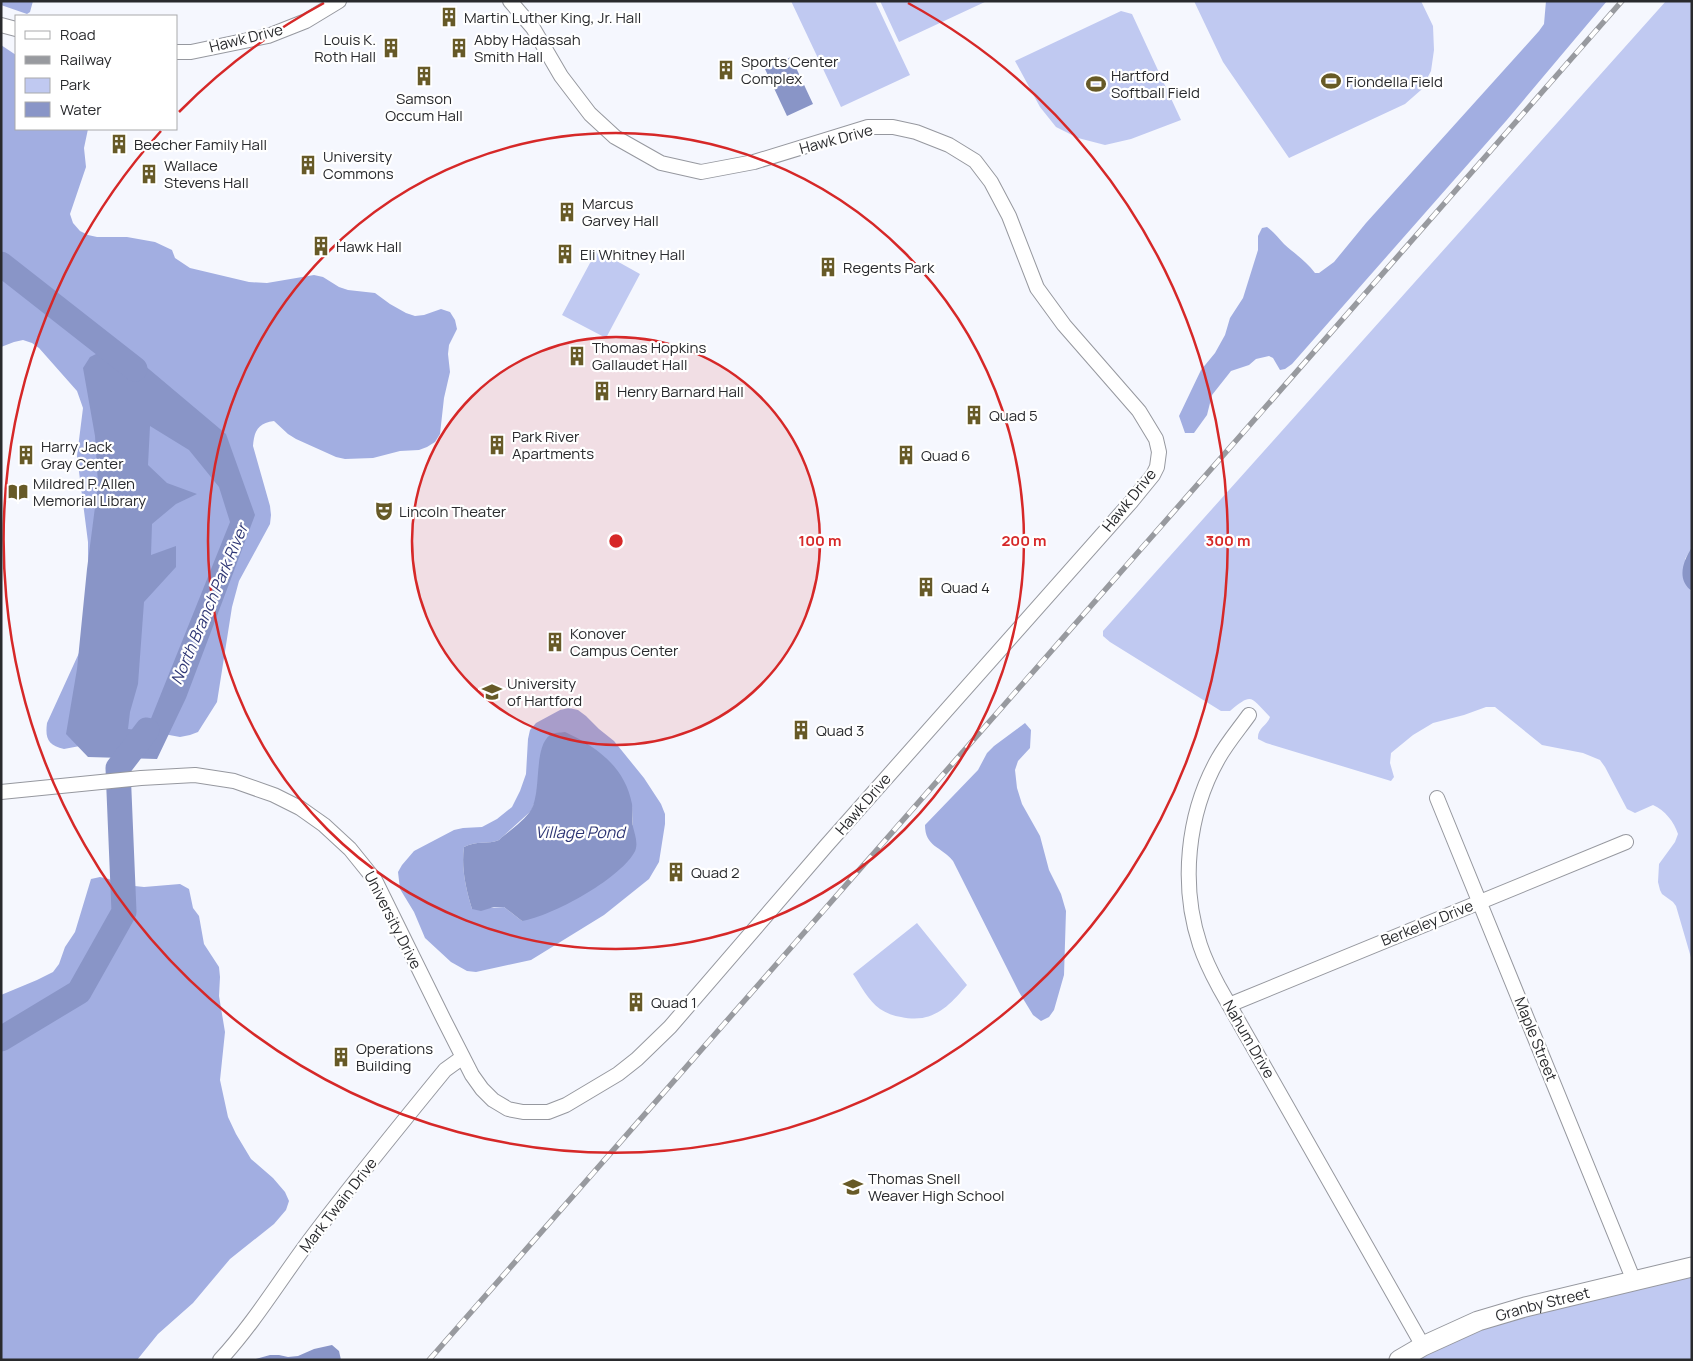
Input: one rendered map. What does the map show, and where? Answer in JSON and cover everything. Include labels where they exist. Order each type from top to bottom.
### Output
[{"type":"main road","name":"Granby Street","points":[[1399,1360],[1423,1346],[1478,1321],[1525,1307],[1692,1267]]},
{"type":"street","name":"Hawk Drive","points":[[178,52],[191,52],[268,36],[306,21],[339,1]]},
{"type":"street","name":"Hawk Drive","points":[[463,1057],[482,1089],[493,1100],[508,1109],[530,1112],[548,1112],[566,1105],[600,1086],[637,1059],[696,998],[826,846],[1131,502],[1153,475],[1159,460],[1156,439],[1138,411],[1064,325],[1037,288],[1010,216],[991,182],[975,161],[949,145],[916,132],[893,127],[868,127],[754,162],[701,172],[661,163],[615,137],[590,114],[561,76],[533,28],[510,1]]},
{"type":"street","points":[[1,25],[15,29]]},
{"type":"street","name":"Nahum Drive","points":[[1249,715],[1218,759],[1196,814],[1189,864],[1190,897],[1196,932],[1208,965],[1229,1005],[1423,1346]]},
{"type":"street","name":"University Drive","points":[[1,792],[141,778],[195,775],[234,781],[260,788],[287,800],[324,825],[360,860],[375,880],[463,1057]]},
{"type":"street","name":"Maple Street","points":[[1437,798],[1634,1281]]},
{"type":"street","name":"Berkeley Drive","points":[[1229,1005],[1626,842]]},
{"type":"street","name":"Mark Twain Drive","points":[[220,1360],[258,1313],[351,1186],[445,1070],[463,1057]]},
{"type":"green space","points":[[791,1],[875,1],[910,75],[841,107]]},
{"type":"green space","points":[[880,1],[987,1],[899,42]]},
{"type":"green space","name":"Fiondella Field","points":[[1194,1],[1421,1],[1433,26],[1434,50],[1431,71],[1421,90],[1405,104],[1289,158],[1223,62]]},
{"type":"green space","points":[[1666,1],[1692,1],[1692,547],[1685,559],[1690,590],[1692,591],[1692,961],[1676,906],[1662,894],[1658,882],[1659,864],[1675,842],[1678,834],[1665,813],[1653,805],[1635,813],[1627,809],[1600,760],[1583,753],[1542,745],[1495,707],[1486,707],[1433,723],[1413,735],[1391,753],[1390,763],[1394,777],[1391,781],[1258,739],[1259,732],[1270,717],[1255,701],[1247,699],[1230,711],[1221,711],[1103,636],[1103,631]]},
{"type":"green space","name":"Hartford Softball Field","points":[[1121,11],[1132,14],[1181,120],[1131,139],[1105,145],[1078,138],[1056,127],[1040,107],[1015,61]]},
{"type":"green space","points":[[597,250],[640,274],[606,338],[562,315]]},
{"type":"green space","points":[[917,923],[967,985],[954,1000],[939,1012],[922,1018],[898,1017],[880,1009],[868,997],[853,974]]},
{"type":"green space","points":[[1692,1267],[1692,1360],[1399,1360],[1423,1346]]},
{"type":"shaded area","points":[[1,1],[33,1],[30,12],[27,14],[1,5]]},
{"type":"shaded area","points":[[1546,1],[1607,1],[1506,121],[1292,364],[1280,370],[1273,358],[1269,356],[1256,359],[1249,365],[1231,371],[1212,395],[1207,415],[1194,433],[1185,433],[1179,416],[1201,370],[1215,353],[1225,335],[1230,318],[1243,298],[1258,250],[1258,236],[1262,228],[1267,227],[1315,273],[1319,273],[1334,262],[1366,223],[1539,31],[1544,24]]},
{"type":"shaded area","points":[[1,45],[15,54],[15,130],[88,130],[84,148],[86,167],[70,214],[73,223],[80,231],[97,237],[127,237],[155,242],[172,250],[175,258],[190,268],[249,282],[267,283],[314,275],[323,277],[348,290],[375,293],[390,304],[415,316],[441,309],[450,312],[455,320],[457,329],[449,345],[450,372],[444,398],[440,434],[435,442],[427,447],[373,458],[345,459],[336,457],[296,439],[274,421],[264,424],[256,432],[253,446],[270,506],[270,524],[239,581],[232,607],[217,702],[198,732],[180,737],[153,732],[64,749],[54,746],[47,737],[47,723],[79,653],[88,606],[88,542],[77,456],[83,408],[77,391],[39,348],[23,340],[1,347]]},
{"type":"shaded area","points":[[569,708],[578,710],[614,741],[644,778],[661,804],[665,814],[665,824],[659,862],[649,879],[604,915],[531,960],[476,972],[467,971],[451,962],[425,938],[414,912],[400,889],[398,872],[414,851],[454,830],[482,827],[497,819],[512,807],[526,774],[530,730],[536,723],[560,710]],"holes":[[[542,749],[632,806],[633,825],[522,921],[504,907],[472,909],[463,863],[464,847],[499,840],[531,811],[536,799]]]},
{"type":"shaded area","points":[[1025,723],[1031,730],[1030,748],[1018,761],[1015,770],[1017,788],[1022,804],[1040,836],[1049,870],[1061,894],[1066,911],[1064,975],[1054,1010],[1049,1017],[1041,1021],[1033,1015],[1019,992],[953,861],[934,846],[928,838],[925,825],[978,770],[987,753]]},
{"type":"shaded area","points":[[100,877],[109,879],[116,884],[144,887],[180,884],[189,889],[193,908],[199,916],[204,944],[219,967],[219,996],[225,1032],[220,1080],[228,1117],[251,1159],[273,1178],[285,1192],[289,1201],[286,1210],[274,1224],[230,1259],[193,1303],[158,1334],[137,1360],[1,1360],[1,995],[53,972],[59,964],[65,947],[75,932],[91,879]]},
{"type":"water","points":[[791,57],[813,104],[787,116],[765,69]]},
{"type":"water","points":[[118,343],[226,434],[255,515],[186,698],[157,759],[88,757],[66,734],[77,669],[98,484],[95,436],[83,368],[90,357]],"holes":[[[150,426],[189,450],[219,487],[230,522],[146,731],[128,729],[130,712],[138,684],[144,602],[176,567],[176,546],[151,555],[152,524],[176,504],[197,494],[167,483],[148,465]]]},
{"type":"water","points":[[1692,547],[1692,591],[1684,581],[1683,570],[1686,558]]},
{"type":"water","name":"Village Pond","points":[[565,732],[588,744],[608,760],[623,779],[632,804],[633,827],[636,837],[634,853],[614,874],[599,885],[566,904],[535,918],[522,921],[504,907],[494,907],[481,911],[472,909],[463,863],[464,847],[499,840],[521,822],[531,810],[534,802],[539,759],[545,741],[552,734]]},
{"type":"water","points":[[332,1345],[339,1351],[341,1360],[252,1360],[270,1355],[298,1356],[314,1349]]},
{"type":"waterway","name":"North Branch Park River","points":[[1,264],[135,369]]},
{"type":"waterway","name":"North Branch Park River","points":[[1,1039],[79,992],[124,912],[118,768],[147,730]]},
{"type":"railway","points":[[429,1360],[1622,1]]},
{"type":"place","name":"Martin Luther King, Jr. Hall","points":[[449,17]]},
{"type":"place","name":"Louis K. Roth Hall","points":[[391,48]]},
{"type":"place","name":"Abby Hadassah Smith Hall","points":[[459,48]]},
{"type":"place","name":"Sports Center Complex","points":[[726,70]]},
{"type":"place","name":"Samson Occum Hall","points":[[424,76]]},
{"type":"place","name":"Fiondella Field","points":[[1331,81]]},
{"type":"place","name":"Hartford Softball Field","points":[[1096,84]]},
{"type":"place","name":"Beecher Family Hall","points":[[119,144]]},
{"type":"place","name":"University Commons","points":[[308,165]]},
{"type":"place","name":"Wallace Stevens Hall","points":[[149,174]]},
{"type":"place","name":"Marcus Garvey Hall","points":[[567,212]]},
{"type":"place","name":"Hawk Hall","points":[[321,246]]},
{"type":"place","name":"Eli Whitney Hall","points":[[565,254]]},
{"type":"place","name":"Regents Park","points":[[828,267]]},
{"type":"place","name":"Thomas Hopkins Gallaudet Hall","points":[[577,356]]},
{"type":"place","name":"Henry Barnard Hall","points":[[602,391]]},
{"type":"place","name":"Quad 5","points":[[974,415]]},
{"type":"place","name":"Park River Apartments","points":[[497,445]]},
{"type":"place","name":"Harry Jack Gray Center","points":[[26,455]]},
{"type":"place","name":"Quad 6","points":[[906,455]]},
{"type":"place","name":"Mildred P. Allen Memorial Library","points":[[18,492]]},
{"type":"place","name":"Lincoln Theater","points":[[384,511]]},
{"type":"place","name":"Quad 4","points":[[926,587]]},
{"type":"place","name":"Konover Campus Center","points":[[555,642]]},
{"type":"place","name":"University of Hartford","points":[[492,692]]},
{"type":"place","name":"Quad 3","points":[[801,730]]},
{"type":"place","name":"Quad 2","points":[[676,872]]},
{"type":"place","name":"Quad 1","points":[[636,1002]]},
{"type":"place","name":"Operations Building","points":[[341,1057]]},
{"type":"place","name":"Thomas Snell Weaver High School","points":[[853,1187]]}]
